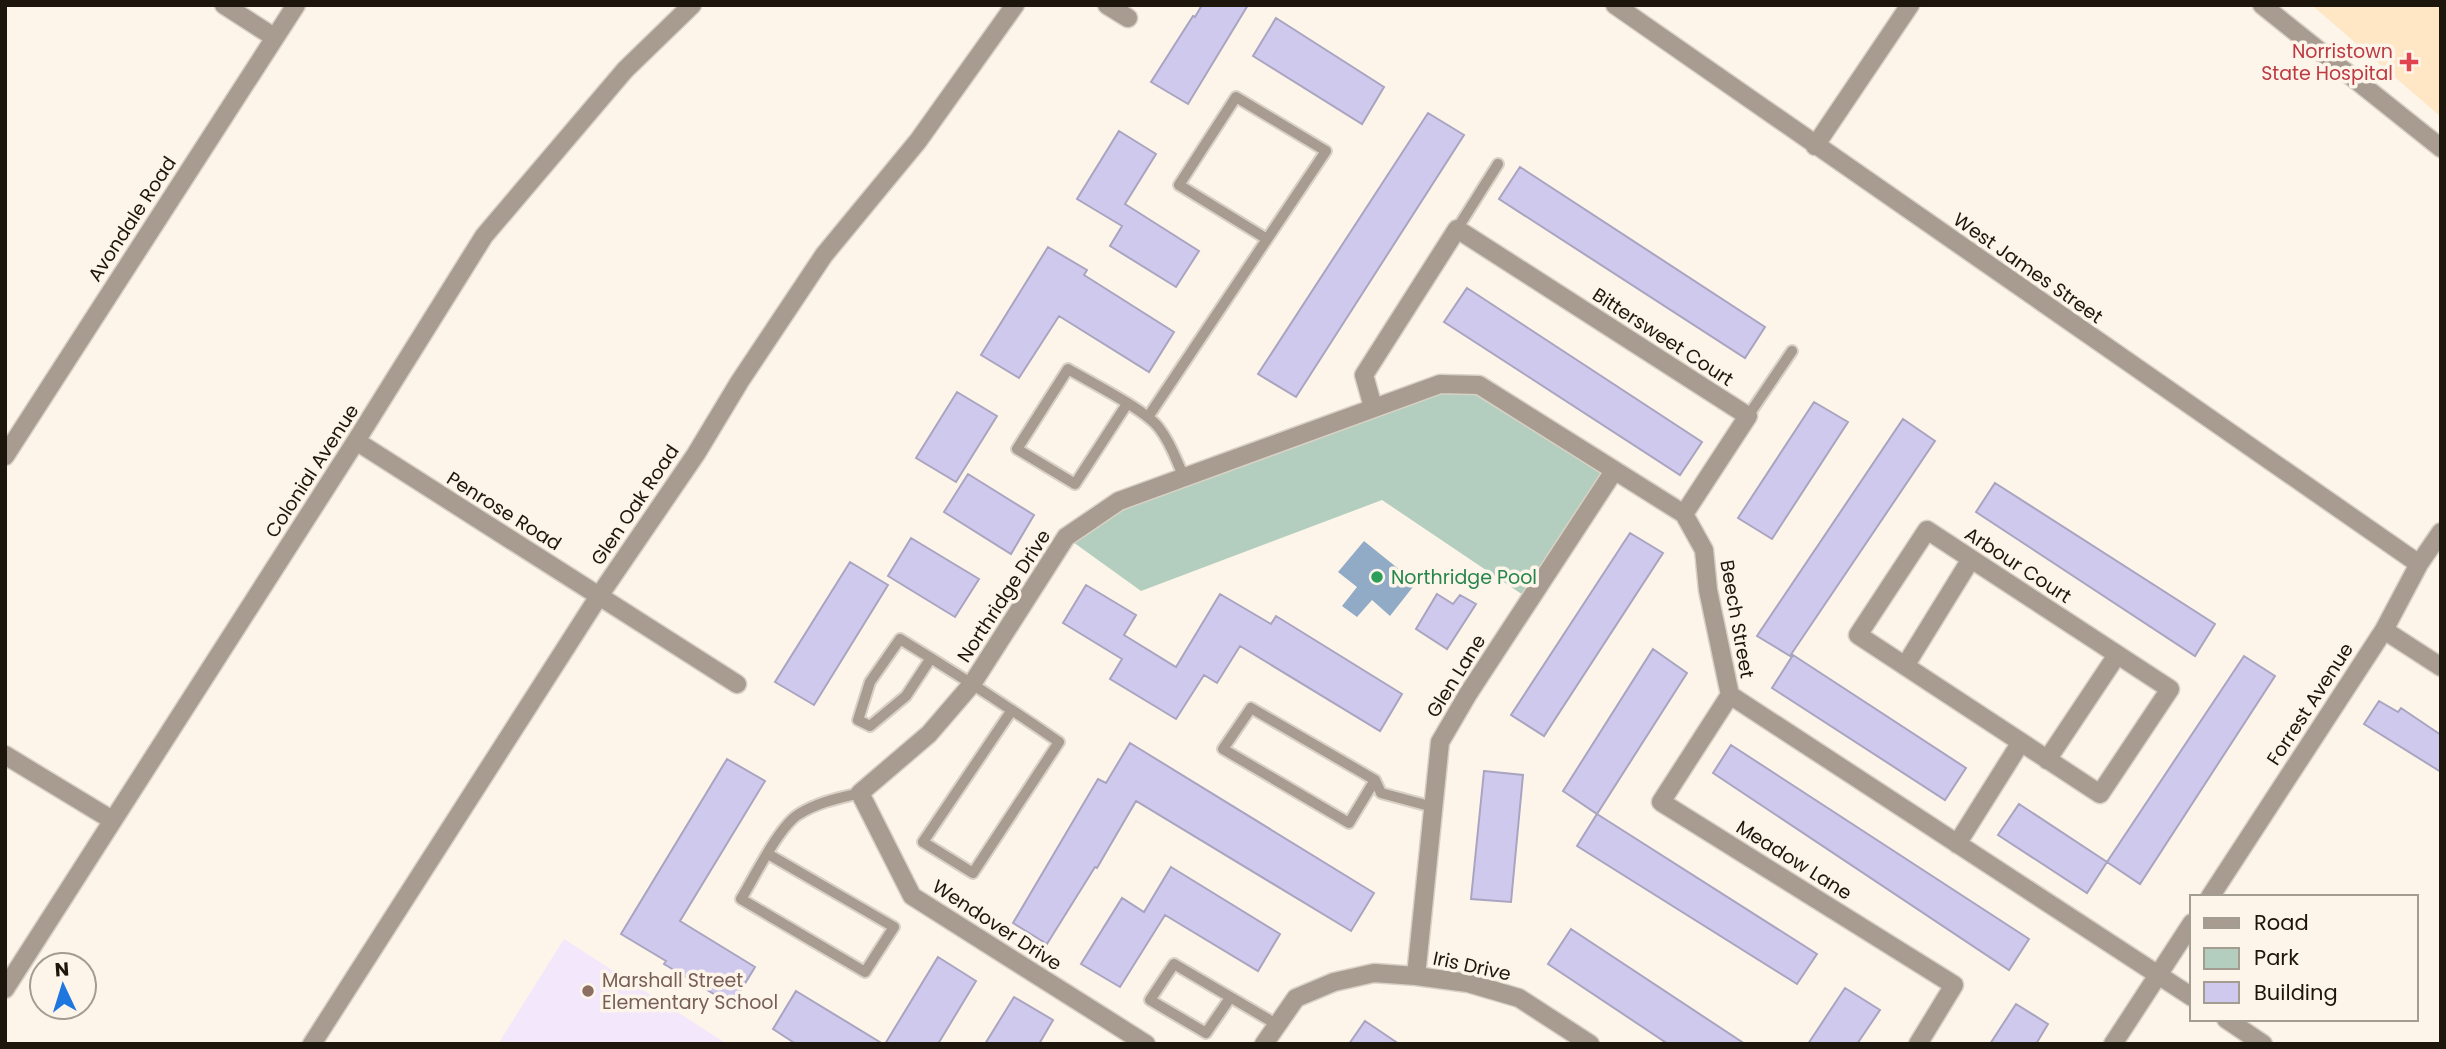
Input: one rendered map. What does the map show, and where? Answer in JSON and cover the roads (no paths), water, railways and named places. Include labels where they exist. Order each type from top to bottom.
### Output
[{"type":"street","points":[[224,5],[274,37]]},
{"type":"street","name":"Avondale Road","points":[[5,456],[296,5]]},
{"type":"street","name":"Colonial Avenue","points":[[5,989],[484,236],[625,70],[692,5]]},
{"type":"street","name":"Glen Oak Road","points":[[312,1044],[599,596],[696,454],[740,381],[824,255],[918,141],[1015,5]]},
{"type":"street","points":[[1107,5],[1128,18]]},
{"type":"street","name":"West James Street","points":[[1615,5],[2419,564]]},
{"type":"street","points":[[1815,146],[1910,5]]},
{"type":"street","points":[[2262,5],[2441,148]]},
{"type":"street","points":[[1373,407],[1364,375],[1457,229]]},
{"type":"street","name":"Bittersweet Court","points":[[1457,229],[1748,416]]},
{"type":"street","name":"Beech Street","points":[[1184,477],[1440,384],[1479,386],[1684,514],[1704,550],[1710,602],[1730,695],[2190,996]]},
{"type":"street","points":[[1684,514],[1748,416]]},
{"type":"street","name":"Penrose Road","points":[[356,441],[737,684]]},
{"type":"street","name":"Glen Lane","points":[[1416,976],[1440,742],[1468,694],[1614,471]]},
{"type":"street","name":"Northridge Drive","points":[[972,684],[1066,537],[1119,501],[1184,477]]},
{"type":"street","name":"Arbour Court","points":[[1927,530],[1971,559],[2170,689],[2100,794],[1858,635],[1927,530]]},
{"type":"street","name":"Forrest Avenue","points":[[2211,895],[2384,630],[2419,564],[2441,532]]},
{"type":"street","points":[[1905,666],[1971,559]]},
{"type":"street","points":[[2384,630],[2441,667]]},
{"type":"street","points":[[2047,760],[2117,655]]},
{"type":"street","points":[[860,793],[929,734],[972,684]]},
{"type":"street","name":"Meadow Lane","points":[[1730,695],[1661,802],[1954,985],[1918,1044]]},
{"type":"street","points":[[1957,844],[2021,742]]},
{"type":"street","points":[[5,755],[112,820]]},
{"type":"street","name":"Wendover Drive","points":[[860,793],[912,896],[1146,1044]]},
{"type":"street","points":[[2113,1044],[2190,926]]},
{"type":"street","name":"Iris Drive","points":[[1265,1044],[1296,998],[1335,982],[1374,973],[1468,983],[1519,998],[1590,1044]]},
{"type":"street","points":[[2228,1021],[2252,1041]]},
{"type":"lane","points":[[1148,417],[1326,151],[1237,97],[1179,185],[1267,239]]},
{"type":"lane","points":[[1457,229],[1498,164]]},
{"type":"lane","points":[[1748,416],[1793,351]]},
{"type":"lane","points":[[1127,404],[1074,484],[1017,449],[1068,369],[1127,404],[1148,417],[1158,426],[1174,451],[1184,477]]},
{"type":"lane","points":[[931,658],[906,696],[870,726],[858,720],[870,682],[900,639],[931,658],[972,684],[1012,710],[1059,741],[973,873],[923,842],[1012,710]]},
{"type":"lane","points":[[1375,780],[1349,823],[1223,749],[1251,709],[1375,780],[1381,793],[1433,807]]},
{"type":"lane","points":[[768,854],[894,926],[865,972],[741,899],[768,854],[788,823],[797,815],[827,801],[860,793]]},
{"type":"lane","points":[[1230,998],[1206,1033],[1150,1000],[1174,964],[1276,1024]]},
{"type":"water","name":"Northridge Pool","points":[[1364,541],[1416,583],[1390,616],[1372,600],[1357,617],[1342,606],[1357,587],[1338,572]]},
{"type":"place","name":"Norristown State Hospital","points":[[2409,62]]},
{"type":"place","name":"Northridge Pool","points":[[1377,577]]},
{"type":"place","name":"Marshall Street Elementary School","points":[[588,991]]}]
